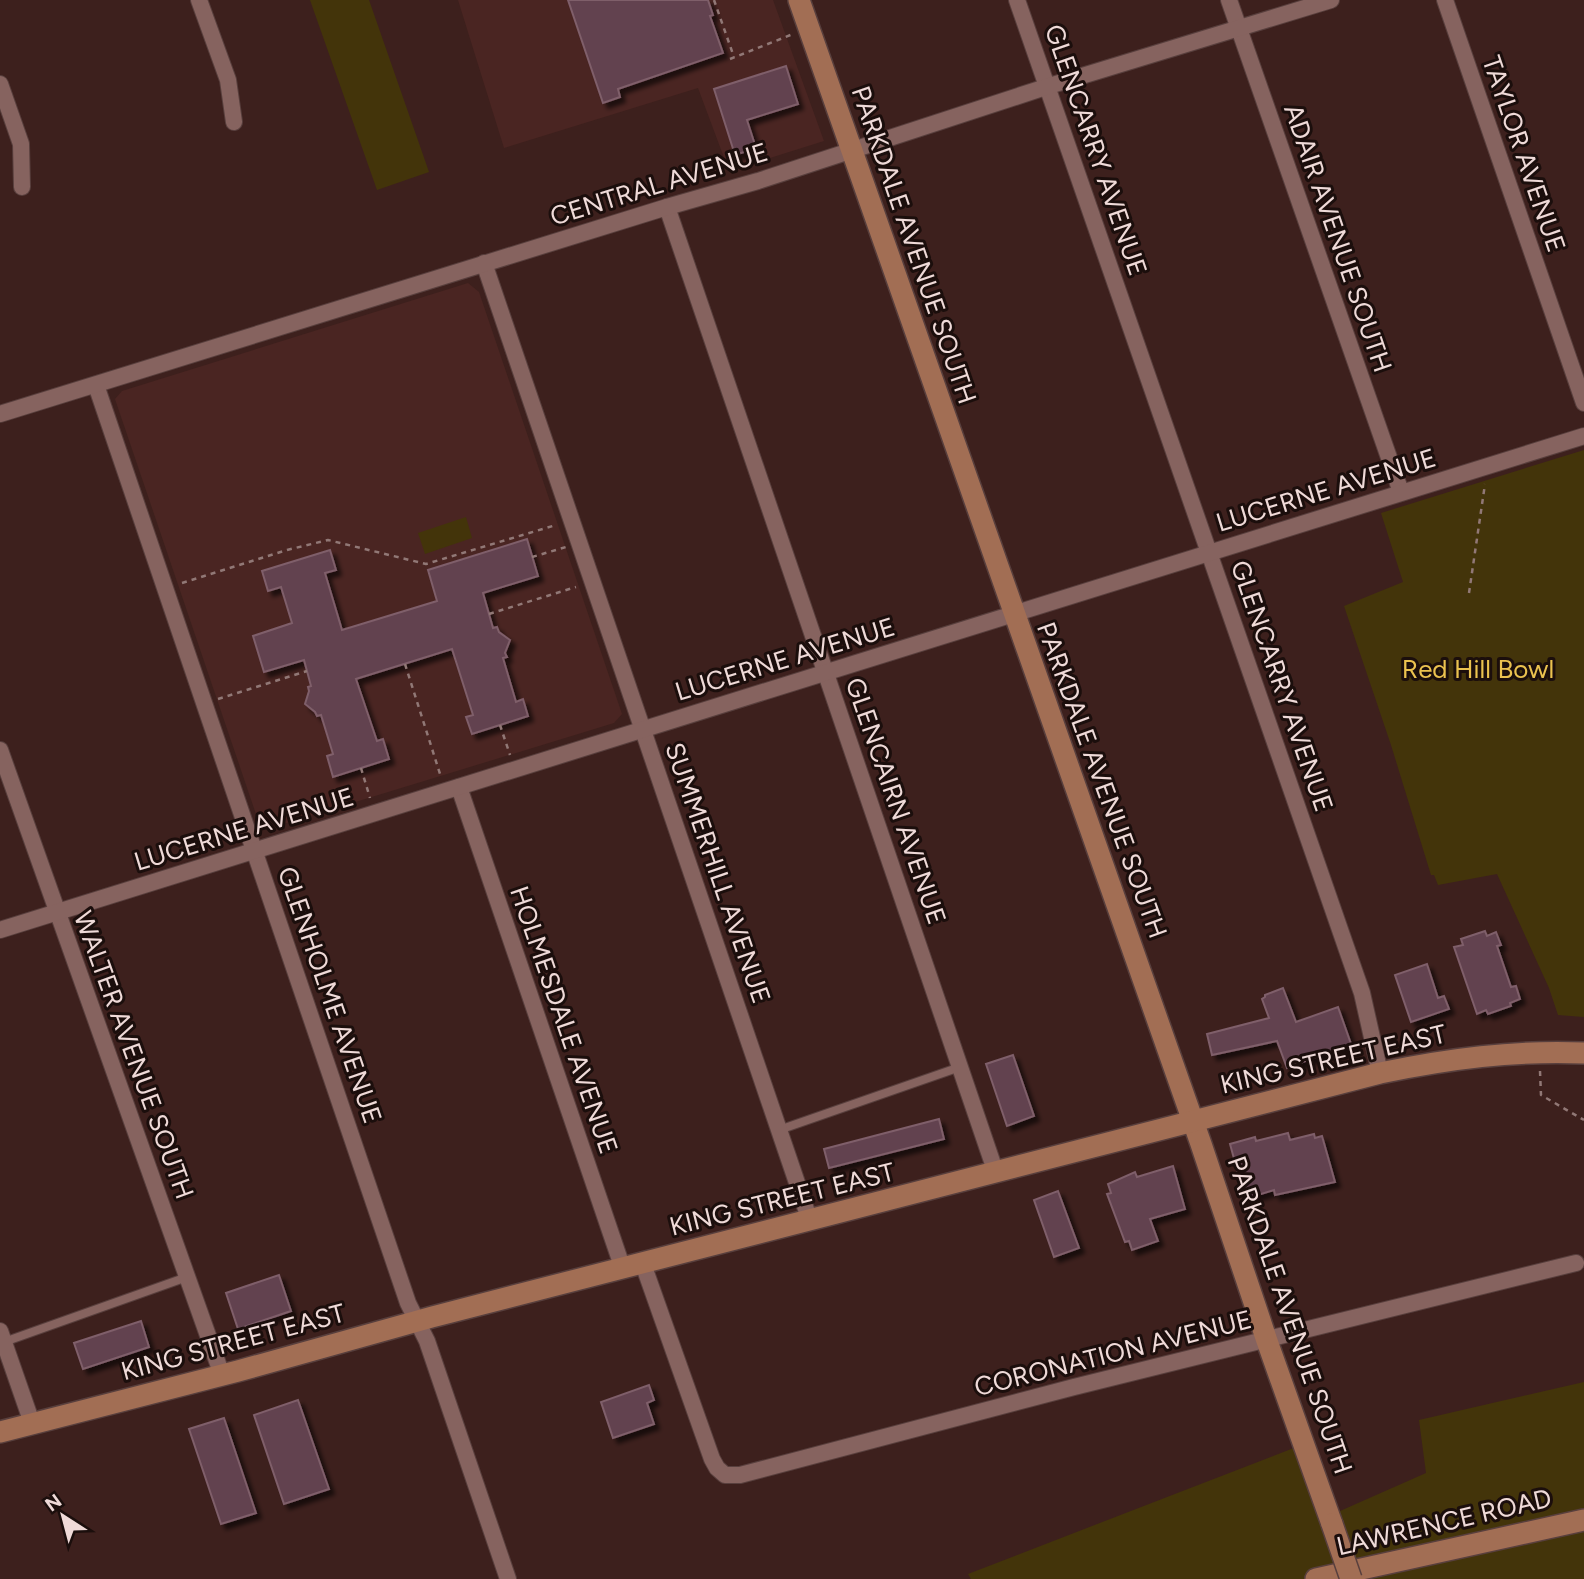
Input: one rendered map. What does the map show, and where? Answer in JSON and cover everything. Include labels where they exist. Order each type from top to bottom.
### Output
[{"type":"main road","name":"PARKDALE AVENUE SOUTH","points":[[799,0],[1351,1579]]},
{"type":"main road","name":"KING STREET EAST","points":[[0,1432],[417,1321],[1380,1073],[1447,1059],[1539,1051],[1584,1053]]},
{"type":"main road","name":"LAWRENCE ROAD","points":[[1316,1579],[1584,1520]]},
{"type":"street","points":[[199,0],[228,80],[234,122]]},
{"type":"street","name":"GLENCARRY AVENUE","points":[[1017,0],[1362,993],[1380,1073]]},
{"type":"street","name":"ADAIR AVENUE SOUTH","points":[[1229,0],[1401,492]]},
{"type":"street","name":"CENTRAL AVENUE","points":[[0,414],[667,206],[758,181],[1049,86],[1331,0]]},
{"type":"street","name":"TAYLOR AVENUE","points":[[1445,0],[1584,403]]},
{"type":"street","points":[[0,84],[21,144],[22,187]]},
{"type":"street","name":"GLENCAIRN AVENUE","points":[[667,206],[996,1173]]},
{"type":"street","name":"SUMMERHILL AVENUE","points":[[484,263],[810,1221]]},
{"type":"street","name":"GLENHOLME AVENUE","points":[[96,384],[408,1303],[427,1341],[506,1575]]},
{"type":"street","name":"LUCERNE AVENUE","points":[[0,930],[1584,436]]},
{"type":"street","name":"WALTER AVENUE SOUTH","points":[[0,750],[222,1375]]},
{"type":"street","name":"HOLMESDALE AVENUE","points":[[452,789],[633,1266],[712,1459]]},
{"type":"street","name":"CORONATION AVENUE","points":[[712,1459],[725,1475],[740,1475],[1074,1387],[1576,1263]]},
{"type":"street","points":[[2,1337],[32,1423]]},
{"type":"street","points":[[489,1579],[506,1575]]},
{"type":"lane","points":[[779,1130],[960,1068]]},
{"type":"lane","points":[[2,1337],[187,1277]]},
{"type":"path","points":[[714,0],[732,58],[809,27]]},
{"type":"path","points":[[1469,593],[1488,467]]},
{"type":"path","points":[[165,588],[328,540],[426,564],[572,520]]},
{"type":"path","points":[[532,557],[580,544]]},
{"type":"path","points":[[489,614],[593,581]]},
{"type":"path","points":[[405,664],[452,789]]},
{"type":"path","points":[[205,703],[307,671]]},
{"type":"path","points":[[500,724],[514,770]]},
{"type":"path","points":[[361,768],[375,814]]},
{"type":"path","points":[[1539,1051],[1541,1095],[1584,1120]]},
{"type":"shaded area","points":[[458,0],[773,0],[824,141],[729,171],[698,88],[504,148]]},
{"type":"shaded area","points":[[468,283],[479,292],[622,714],[614,723],[267,829],[259,823],[115,399],[122,391]]},
{"type":"green space","points":[[310,0],[369,0],[429,172],[377,190]]},
{"type":"green space","name":"Red Hill Bowl","points":[[1584,450],[1584,1017],[1558,1015],[1549,988],[1497,874],[1438,885],[1434,875],[1431,875],[1344,606],[1403,582],[1381,513]]},
{"type":"green space","points":[[466,517],[472,538],[425,554],[418,533]]},
{"type":"green space","points":[[1584,1382],[1584,1579],[971,1579],[968,1574],[1304,1444],[1331,1515],[1426,1473],[1419,1420]]},
{"type":"building","points":[[568,0],[708,0],[713,15],[710,16],[723,53],[618,89],[620,97],[603,103]]},
{"type":"building","points":[[786,66],[798,104],[747,120],[756,148],[735,155],[714,89]]},
{"type":"building","points":[[527,539],[538,576],[483,593],[493,628],[497,627],[499,632],[510,640],[505,653],[507,657],[503,658],[516,702],[523,699],[528,716],[472,734],[466,717],[473,715],[452,649],[356,679],[377,741],[383,739],[389,759],[333,777],[327,756],[333,754],[321,715],[317,716],[305,704],[308,687],[311,686],[304,660],[264,672],[253,636],[292,623],[281,587],[268,591],[262,571],[330,550],[336,570],[325,573],[342,630],[437,601],[428,570]]},
{"type":"building","points":[[1485,931],[1487,936],[1496,932],[1501,945],[1497,946],[1511,987],[1516,986],[1520,999],[1510,1003],[1511,1006],[1488,1014],[1486,1010],[1477,1014],[1454,947],[1463,945],[1461,939]]},
{"type":"building","points":[[1427,964],[1438,998],[1444,996],[1449,1009],[1411,1022],[1395,975]]},
{"type":"building","points":[[1283,988],[1296,1022],[1338,1007],[1351,1044],[1287,1068],[1277,1041],[1212,1055],[1207,1034],[1269,1018],[1262,999],[1265,995]]},
{"type":"building","points":[[1013,1055],[1034,1116],[1007,1126],[986,1064]]},
{"type":"building","points":[[939,1119],[944,1139],[829,1168],[824,1149]]},
{"type":"building","points":[[1288,1133],[1290,1140],[1314,1134],[1315,1138],[1322,1136],[1335,1182],[1275,1195],[1274,1190],[1245,1199],[1230,1144],[1255,1137],[1256,1141]]},
{"type":"building","points":[[1173,1166],[1185,1209],[1150,1219],[1158,1241],[1132,1250],[1129,1241],[1125,1242],[1107,1194],[1111,1193],[1108,1184],[1135,1172],[1137,1177]]},
{"type":"building","points":[[1058,1191],[1079,1248],[1054,1257],[1034,1200]]},
{"type":"building","points":[[279,1275],[291,1311],[238,1329],[226,1293]]},
{"type":"building","points":[[141,1321],[149,1347],[83,1369],[74,1343]]},
{"type":"building","points":[[649,1385],[654,1400],[647,1403],[654,1424],[613,1438],[601,1402]]},
{"type":"building","points":[[298,1400],[329,1489],[284,1504],[254,1415]]},
{"type":"building","points":[[224,1418],[256,1513],[221,1524],[189,1429]]}]
